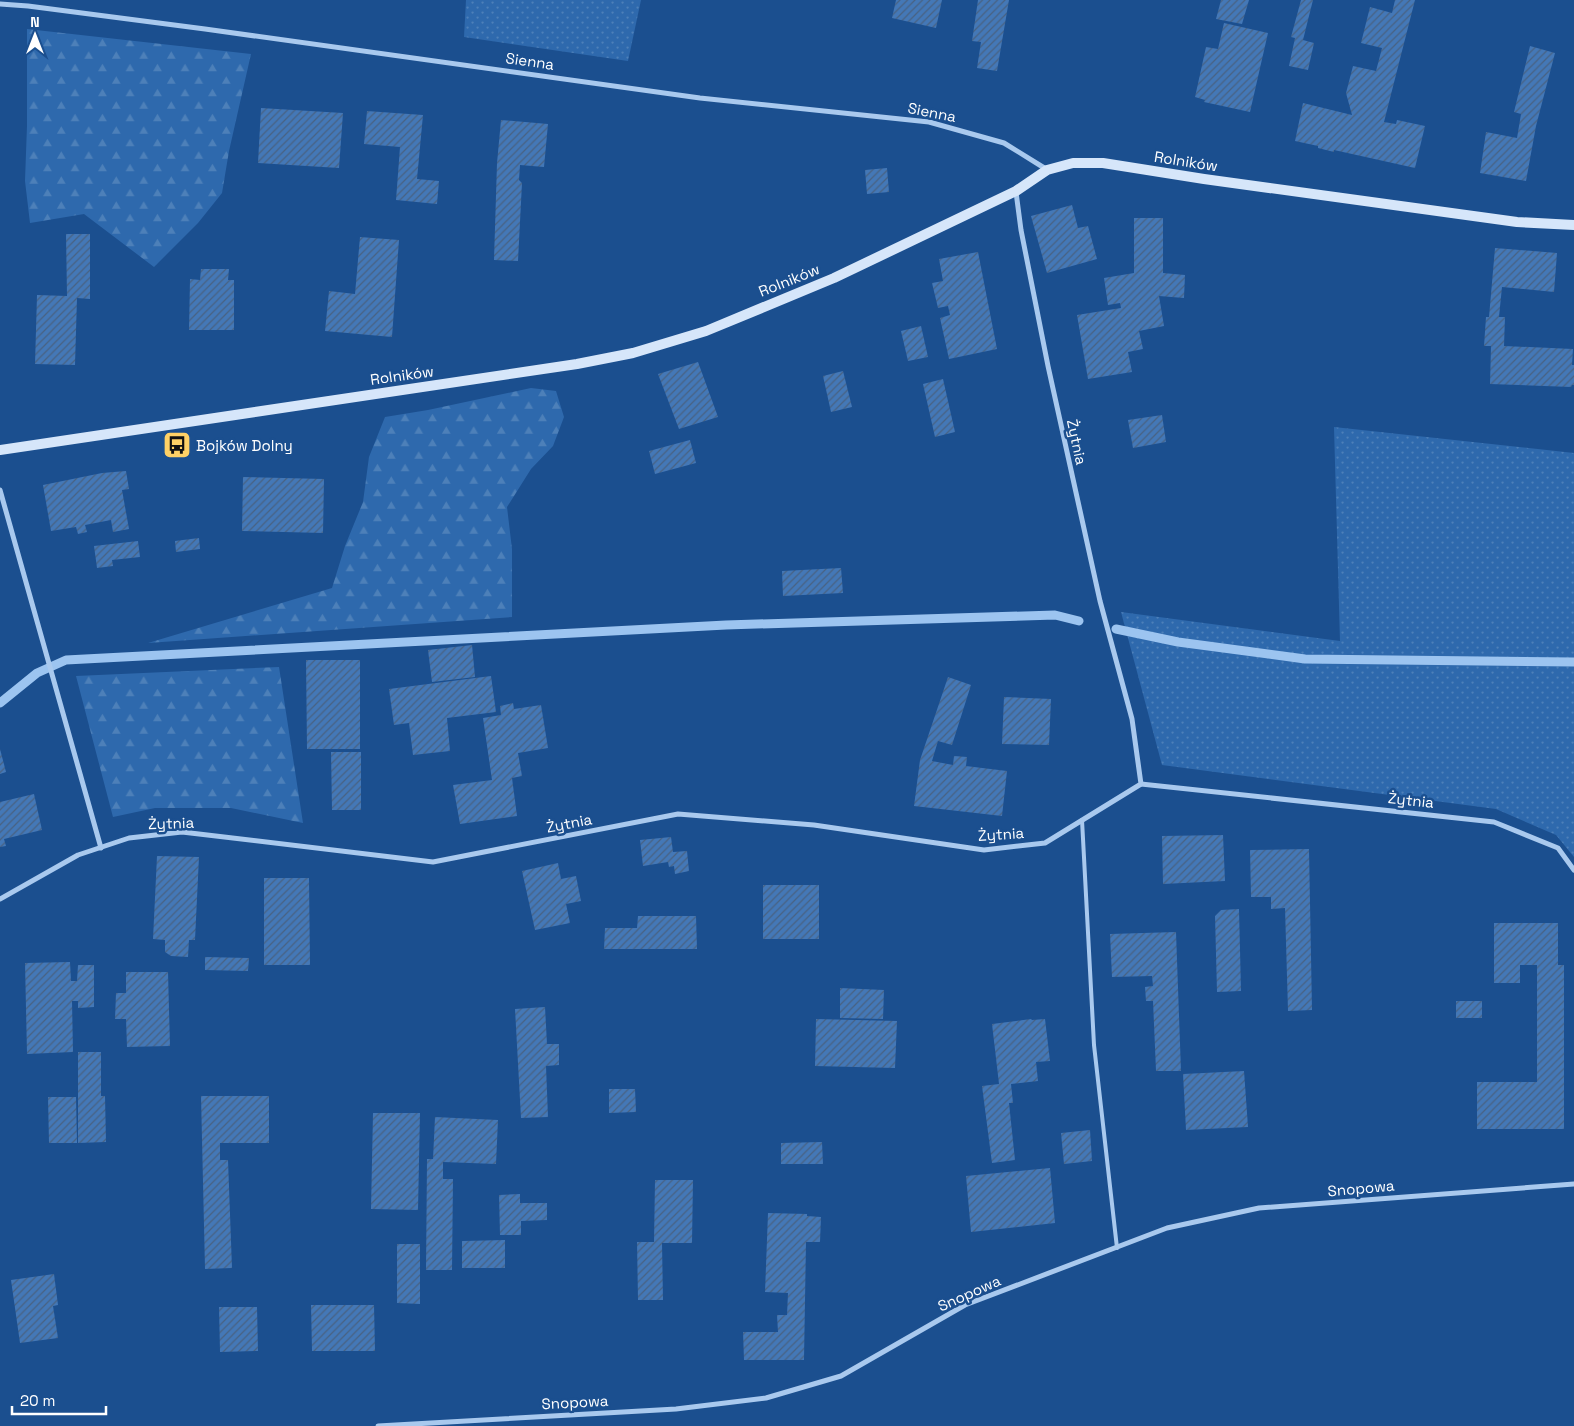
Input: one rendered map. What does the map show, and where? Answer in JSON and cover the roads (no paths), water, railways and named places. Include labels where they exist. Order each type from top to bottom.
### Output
[{"type":"street","name":"Sienna","points":[[0,4],[185,26],[700,98],[930,122],[1004,143],[1047,170]]},
{"type":"street","name":"Rolników","points":[[0,450],[577,364],[633,353],[706,331],[834,278],[1016,191],[1047,170],[1073,163],[1103,163],[1204,179],[1517,222],[1574,225]]},
{"type":"street","name":"Żytnia","points":[[1016,191],[1021,230],[1048,366],[1100,601],[1132,719],[1141,784]]},
{"type":"street","points":[[0,490],[101,848]]},
{"type":"street","name":"Żytnia","points":[[0,899],[78,856],[129,838],[182,832],[433,862],[678,814],[814,825],[984,850],[1045,843],[1141,784],[1494,822],[1558,848],[1573,867]]},
{"type":"street","name":"Snopowa","points":[[378,1426],[676,1409],[766,1398],[842,1376],[965,1304],[1167,1228],[1259,1208],[1574,1184]]},
{"type":"lane","points":[[1082,820],[1094,1045],[1117,1248]]},
{"type":"waterway","points":[[0,703],[37,673],[66,660],[726,625],[1055,615],[1079,621]]},
{"type":"waterway","points":[[1116,629],[1178,642],[1305,659],[1574,662]]},
{"type":"place","name":"Bojków Dolny","points":[[177,445]]}]
